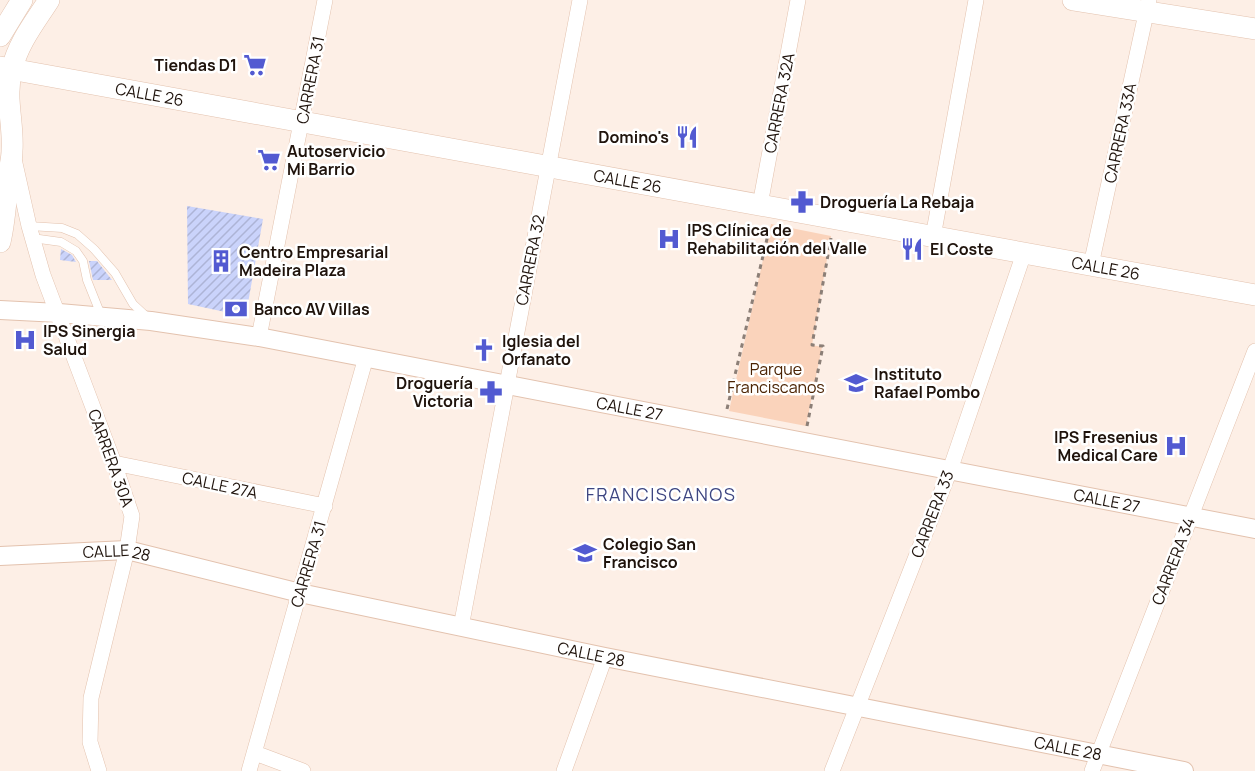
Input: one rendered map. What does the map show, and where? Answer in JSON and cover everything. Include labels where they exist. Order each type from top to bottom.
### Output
[{"type":"main road","points":[[0,36],[22,0]]},
{"type":"main road","points":[[0,242],[12,151],[6,68],[49,0]]},
{"type":"main road","points":[[1073,0],[1148,6],[1255,28]]},
{"type":"main road","name":"CALLE 26","points":[[6,68],[1255,295]]},
{"type":"street","name":"CARRERA 31","points":[[260,337],[325,0]]},
{"type":"street","name":"CARRERA 32","points":[[460,627],[580,0]]},
{"type":"street","name":"CARRERA 32A","points":[[767,206],[798,0]]},
{"type":"street","points":[[933,237],[976,0]]},
{"type":"street","name":"CARRERA 33A","points":[[1091,265],[1148,6]]},
{"type":"street","name":"CARRERA 30A","points":[[12,151],[43,275],[59,313],[132,516],[127,550],[91,698],[90,742],[99,771]]},
{"type":"street","name":"CARRERA 33","points":[[832,771],[950,470],[1024,253]]},
{"type":"street","name":"CALLE 27","points":[[0,310],[151,321],[260,337],[1255,529]]},
{"type":"street","name":"CARRERA 34","points":[[1092,771],[1255,351]]},
{"type":"street","name":"CARRERA 31","points":[[249,771],[366,357]]},
{"type":"street","name":"CALLE 27A","points":[[114,463],[325,506]]},
{"type":"street","name":"CALLE 28","points":[[0,556],[127,550],[300,593],[460,627],[1184,771]]},
{"type":"street","points":[[564,771],[605,657]]},
{"type":"street","points":[[255,753],[303,771]]},
{"type":"lane","points":[[31,232],[62,228],[77,234],[115,273],[133,304],[151,321]]},
{"type":"lane","points":[[31,232],[61,242],[76,250],[102,316]]},
{"type":"path","points":[[723,426],[767,206]]},
{"type":"path","points":[[804,441],[823,346],[812,345],[835,219]]},
{"type":"green space","name":"Parque Franciscanos","points":[[771,224],[831,236],[812,345],[822,347],[806,426],[729,411]]},
{"type":"building","name":"Centro Empresarial Madeira Plaza","points":[[187,206],[263,219],[248,303],[230,313],[188,304]]},
{"type":"building","points":[[61,249],[72,255],[76,262],[60,260]]},
{"type":"building","points":[[89,261],[97,261],[112,280],[93,280]]},
{"type":"place","name":"Tiendas D1","points":[[255,65]]},
{"type":"place","name":"Domino's","points":[[687,137]]},
{"type":"place","name":"Autoservicio Mi Barrio","points":[[269,160]]},
{"type":"place","name":"Droguería La Rebaja","points":[[802,202]]},
{"type":"place","name":"IPS Clínica de Rehabilitación del Valle","points":[[669,239]]},
{"type":"place","name":"El Coste","points":[[912,249]]},
{"type":"place","name":"Centro Empresarial Madeira Plaza","points":[[221,261]]},
{"type":"place","name":"Banco AV Villas","points":[[236,309]]},
{"type":"place","name":"IPS Sinergia Salud","points":[[25,340]]},
{"type":"place","name":"Iglesia del Orfanato","points":[[484,350]]},
{"type":"place","name":"Instituto Rafael Pombo","points":[[856,383]]},
{"type":"place","name":"Droguería Victoria","points":[[491,392]]},
{"type":"place","name":"IPS Fresenius Medical Care","points":[[1176,446]]},
{"type":"place","name":"Colegio San Francisco","points":[[585,553]]},
{"type":"district","name":"FRANCISCANOS","points":[[661,494]]}]
